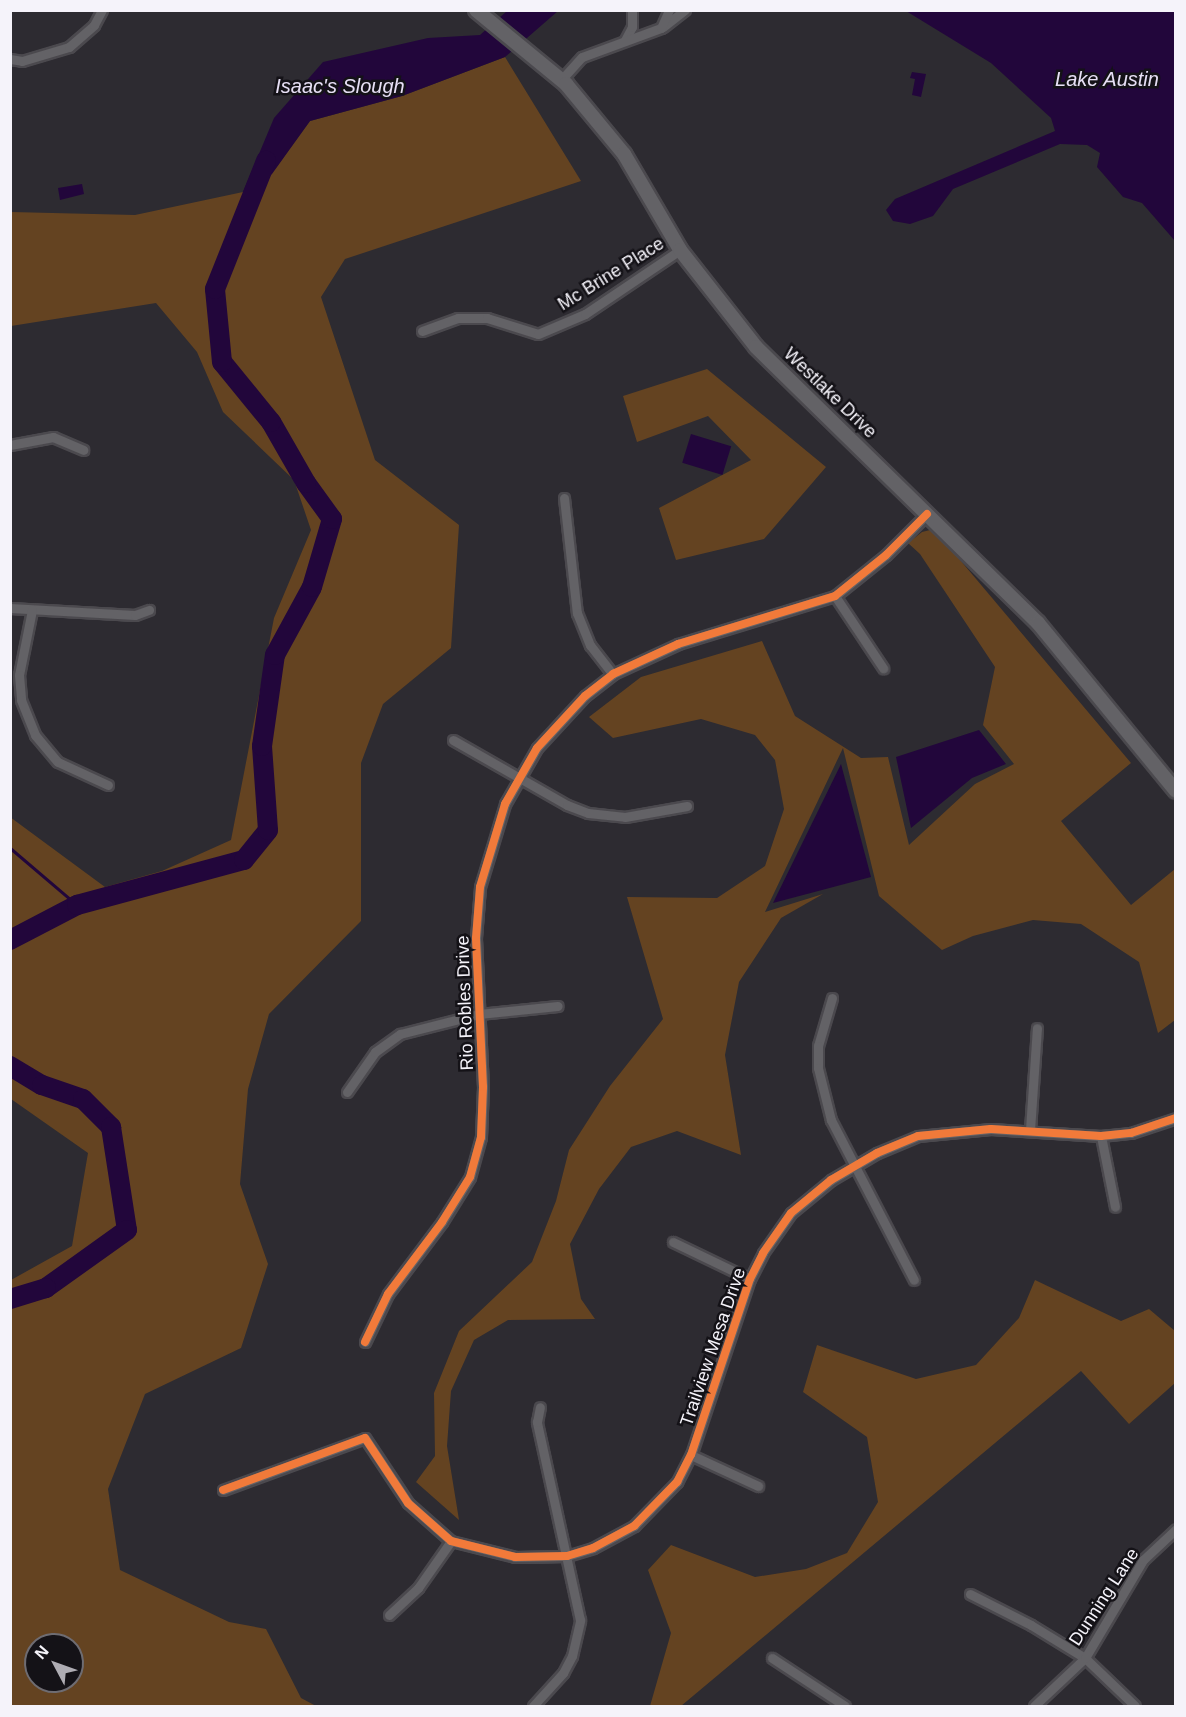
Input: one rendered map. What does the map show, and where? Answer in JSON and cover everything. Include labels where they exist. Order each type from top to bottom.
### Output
[{"type":"street","points":[[10,59],[22,61],[69,47],[94,25],[102,10]]},
{"type":"street","name":"Westlake Drive","points":[[476,10],[561,80],[624,154],[680,250],[756,347],[1038,623],[1176,791]]},
{"type":"street","points":[[625,40],[632,27],[633,10]]},
{"type":"street","points":[[661,28],[669,10]]},
{"type":"street","points":[[561,80],[582,57],[661,28],[685,10]]},
{"type":"street","name":"Mc Brine Place","points":[[422,331],[458,318],[487,318],[538,334],[585,314],[680,250]]},
{"type":"street","points":[[10,445],[53,437],[83,450]]},
{"type":"street","points":[[564,498],[577,613],[590,645],[613,674]]},
{"type":"street","name":"Rio Robles Drive","points":[[365,1342],[388,1294],[442,1222],[470,1177],[481,1127],[476,938],[480,887],[494,832],[519,778],[560,721],[613,674],[678,644],[836,596],[886,555],[927,514]]},
{"type":"street","points":[[836,596],[883,668]]},
{"type":"street","points":[[10,608],[135,615],[149,610]]},
{"type":"street","points":[[32,610],[19,675],[21,700],[35,735],[58,762],[108,785]]},
{"type":"street","points":[[453,740],[567,805],[607,816],[644,816],[687,806]]},
{"type":"street","points":[[832,998],[818,1046],[818,1068],[831,1120],[914,1280]]},
{"type":"street","points":[[347,1092],[368,1060],[400,1034],[479,1014],[558,1006]]},
{"type":"street","points":[[1030,1130],[1037,1028]]},
{"type":"street","name":"Trailview Mesa Drive","points":[[223,1490],[365,1438],[403,1496],[451,1541],[515,1557],[567,1556],[608,1542],[634,1526],[663,1499],[691,1455],[750,1279],[773,1236],[791,1213],[854,1166],[918,1136],[966,1129],[1030,1130],[1101,1136],[1131,1133],[1176,1118]]},
{"type":"street","points":[[1101,1136],[1115,1207]]},
{"type":"street","points":[[673,1242],[750,1279]]},
{"type":"street","points":[[532,1707],[563,1673],[578,1640],[579,1606],[537,1422],[540,1407]]},
{"type":"street","points":[[691,1455],[758,1486]]},
{"type":"street","name":"Dunning Lane","points":[[1034,1707],[1085,1658],[1143,1560],[1176,1529]]},
{"type":"street","points":[[389,1615],[418,1588],[451,1541]]},
{"type":"street","points":[[970,1594],[1085,1658],[1135,1707]]},
{"type":"street","points":[[772,1658],[845,1707]]},
{"type":"shaded area","points":[[505,57],[581,181],[345,259],[321,297],[375,460],[459,525],[451,648],[383,704],[361,763],[361,921],[269,1014],[248,1089],[240,1184],[268,1264],[241,1348],[145,1394],[108,1489],[120,1570],[229,1622],[266,1629],[301,1698],[316,1706],[11,1706],[11,1280],[72,1246],[88,1153],[11,1099],[10,817],[105,887],[162,871],[231,840],[274,618],[311,530],[294,480],[223,412],[197,352],[156,303],[11,326],[11,212],[135,215],[243,192],[272,173],[310,121],[402,96]]},
{"type":"shaded area","points":[[707,369],[826,467],[764,539],[676,560],[659,508],[751,460],[708,416],[637,442],[623,396]]},
{"type":"shaded area","points":[[934,529],[1131,763],[1061,821],[1131,905],[1175,869],[1175,1020],[1158,1033],[1139,962],[1081,924],[1033,920],[973,936],[942,950],[879,896],[843,748],[765,912],[823,894],[781,918],[739,982],[725,1055],[741,1155],[677,1131],[631,1147],[599,1189],[570,1244],[581,1299],[595,1319],[508,1320],[474,1340],[451,1391],[447,1446],[459,1520],[416,1482],[435,1456],[434,1393],[459,1331],[532,1262],[556,1201],[569,1150],[610,1086],[663,1019],[627,897],[717,898],[765,866],[784,809],[775,760],[755,735],[701,719],[613,738],[589,717],[641,677],[762,641],[795,716],[861,758],[888,757],[909,845],[975,784],[1014,764],[983,725],[995,667],[920,554],[908,543],[922,532]]},
{"type":"shaded area","points":[[1035,1280],[1121,1321],[1149,1309],[1175,1331],[1175,1383],[1129,1424],[1081,1371],[681,1706],[650,1706],[671,1633],[648,1570],[671,1545],[755,1577],[806,1569],[847,1553],[878,1502],[867,1437],[803,1392],[817,1345],[916,1379],[976,1365],[1019,1318]]},
{"type":"water","name":"Isaac's Slough","points":[[507,11],[558,11],[505,57],[402,96],[310,121],[272,174],[243,192],[274,118],[323,62],[428,38],[480,35]]},
{"type":"water","name":"Lake Austin","points":[[906,11],[1175,11],[1175,241],[1142,203],[1123,197],[1097,167],[1100,153],[1087,145],[1060,144],[953,189],[933,216],[910,224],[893,221],[886,210],[895,199],[1055,131],[1051,118],[991,63]]},
{"type":"water","points":[[912,72],[926,74],[921,97],[912,95],[915,79],[910,78]]},
{"type":"water","points":[[82,184],[84,194],[60,200],[58,188]]},
{"type":"water","points":[[691,434],[731,446],[722,475],[682,463]]},
{"type":"water","points":[[979,730],[1006,764],[972,778],[911,828],[896,757]]},
{"type":"water","points":[[841,764],[871,877],[773,903]]},
{"type":"waterway","points":[[10,940],[77,905],[244,860],[268,830],[262,746],[275,655],[312,587],[332,519],[306,483],[271,422],[222,362],[215,289],[266,161]]},
{"type":"waterway","points":[[10,848],[77,905]]},
{"type":"waterway","points":[[10,1066],[42,1085],[83,1099],[111,1127],[127,1230],[46,1288],[10,1299]]},
{"type":"cycle path","points":[[365,1342],[388,1294],[442,1222],[470,1177],[481,1137],[483,1087],[476,938],[480,887],[505,804],[537,748],[585,696],[613,674],[678,644],[835,596],[886,555],[927,514]]},
{"type":"cycle path","points":[[223,1490],[365,1438],[408,1503],[451,1541],[515,1557],[567,1556],[593,1548],[634,1526],[677,1482],[691,1455],[750,1279],[763,1253],[791,1213],[831,1180],[877,1153],[918,1136],[991,1129],[1101,1136],[1131,1133],[1176,1118]]}]
